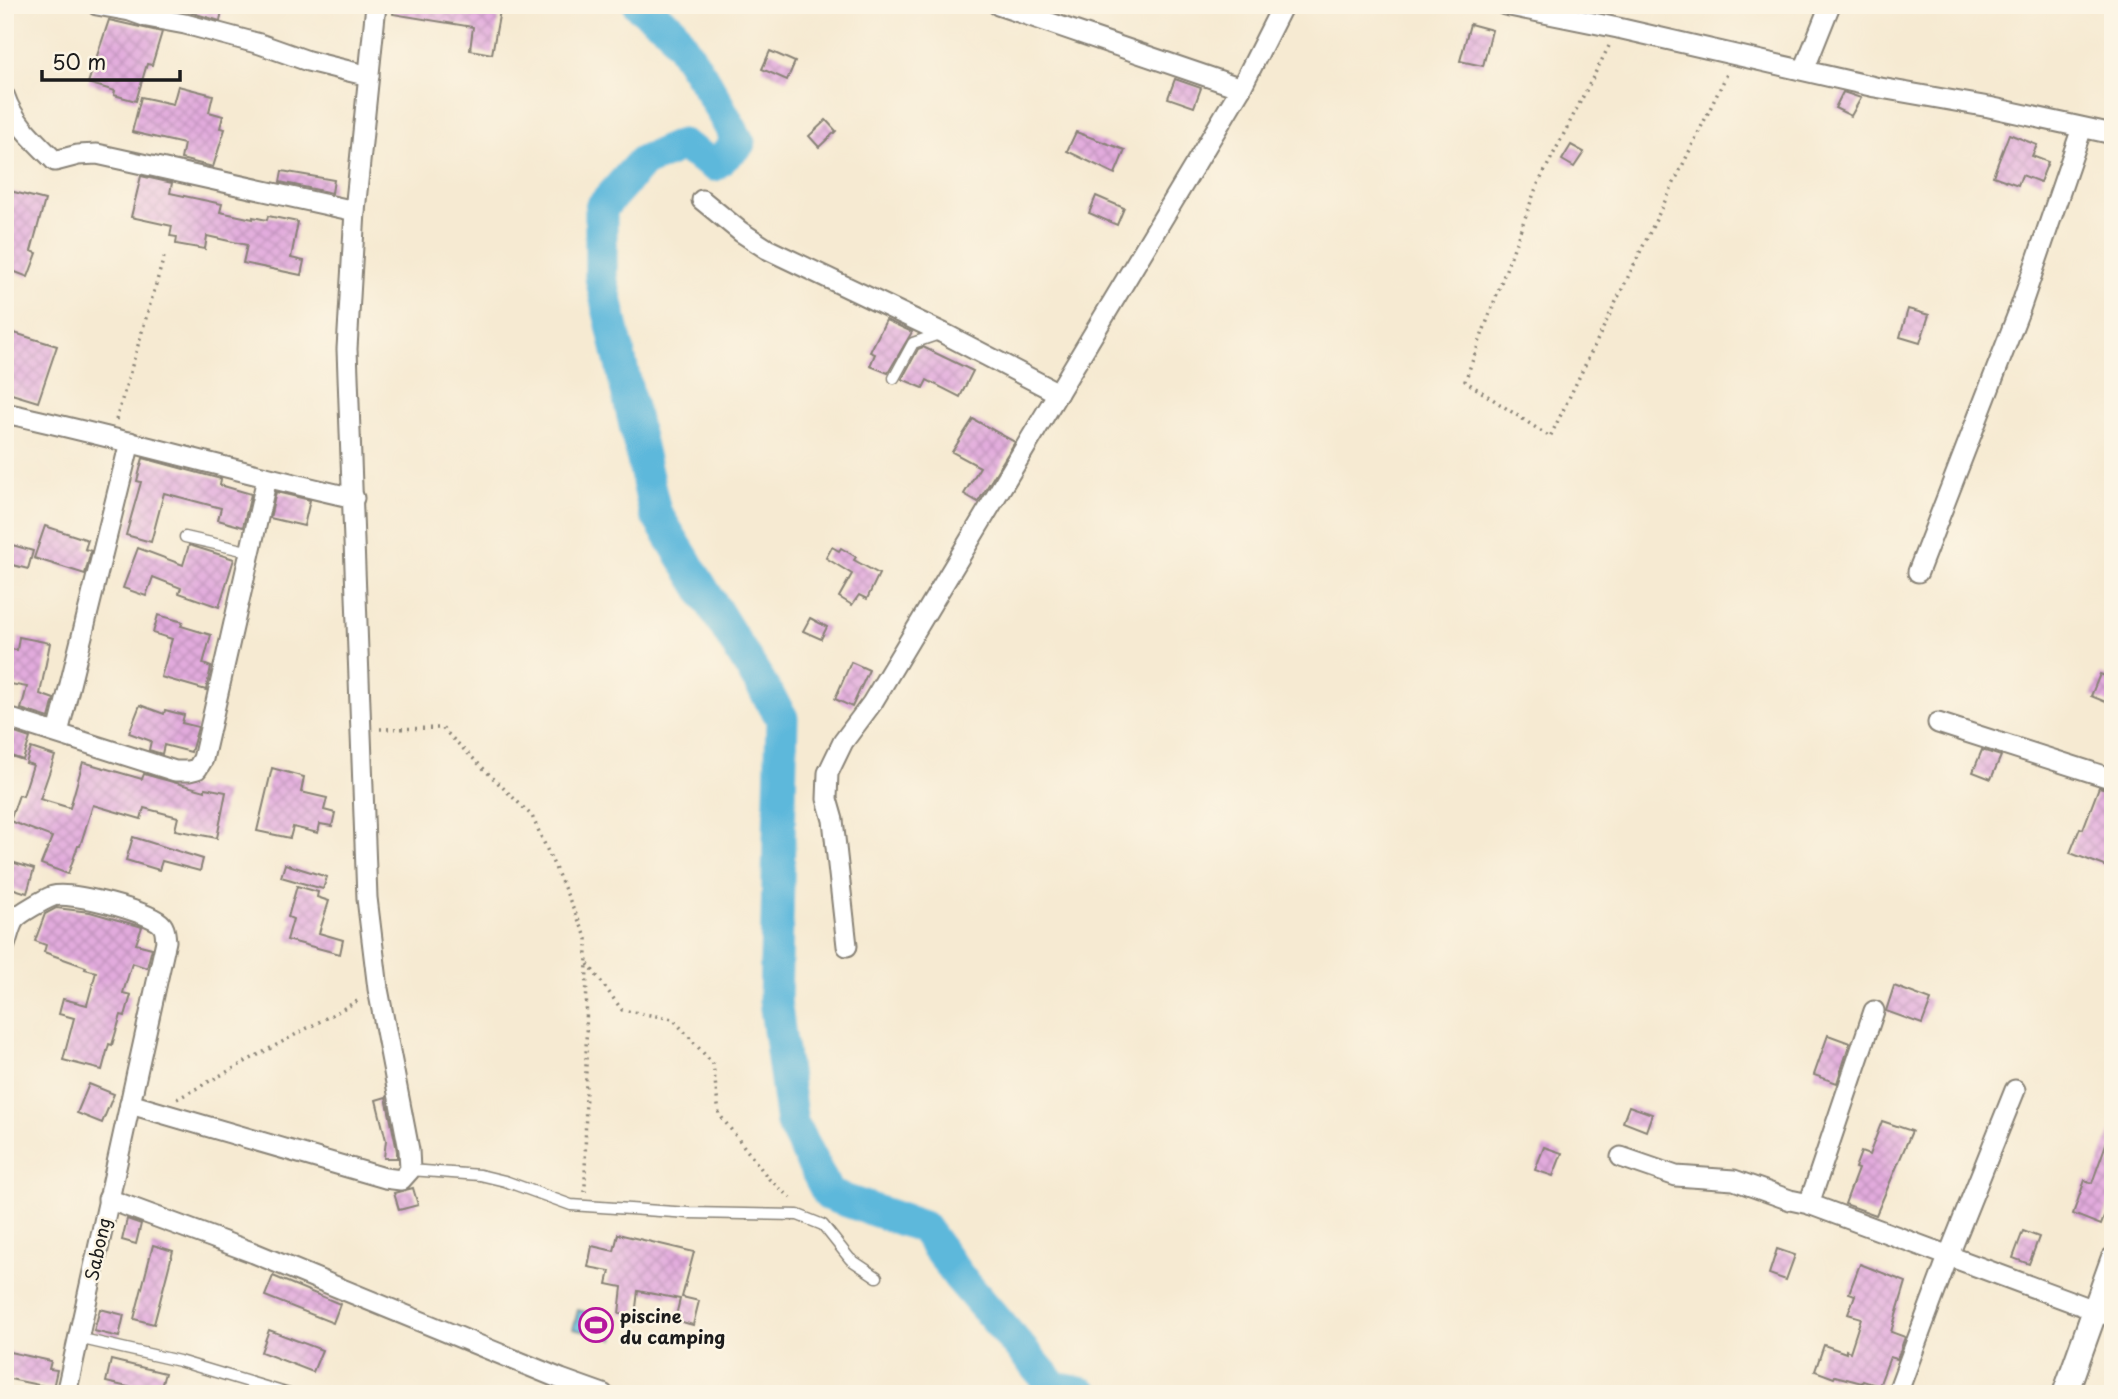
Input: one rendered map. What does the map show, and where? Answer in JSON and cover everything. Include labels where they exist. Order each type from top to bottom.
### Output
[{"type":"street","points":[[97,5],[246,40],[308,61],[369,76]]},
{"type":"street","points":[[130,1104],[385,1178],[401,1180],[410,1170],[409,1150],[378,989],[367,898],[347,349],[355,211],[376,5]]},
{"type":"street","points":[[998,5],[1241,88]]},
{"type":"street","points":[[847,946],[833,820],[827,799],[828,773],[843,742],[872,703],[1241,88],[1283,5]]},
{"type":"street","points":[[1505,5],[1737,54],[1875,87],[1989,107],[2113,134]]},
{"type":"street","points":[[1804,70],[1830,5]]},
{"type":"street","points":[[7,102],[33,140],[55,161],[78,155],[97,154],[355,211]]},
{"type":"street","points":[[5,131],[7,102]]},
{"type":"street","points":[[1918,572],[2021,306],[2082,128]]},
{"type":"street","points":[[702,200],[767,249],[943,333],[1058,393]]},
{"type":"street","points":[[5,413],[121,439],[354,498]]},
{"type":"street","points":[[58,733],[121,439]]},
{"type":"street","points":[[5,717],[175,771],[197,769],[202,759],[267,478]]},
{"type":"street","points":[[1938,723],[2113,779]]},
{"type":"street","name":"Sabong","points":[[10,918],[53,896],[68,895],[103,902],[152,918],[162,925],[166,941],[66,1394]]},
{"type":"street","points":[[5,945],[10,918]]},
{"type":"street","points":[[1808,1204],[1874,1011]]},
{"type":"street","points":[[1897,1394],[2015,1090]]},
{"type":"street","points":[[1621,1157],[1676,1176],[1734,1180],[1808,1204],[2104,1314]]},
{"type":"street","points":[[108,1199],[254,1253],[603,1394]]},
{"type":"street","points":[[2065,1394],[2104,1314],[2113,1259]]},
{"type":"lane","points":[[894,378],[913,344],[943,333]]},
{"type":"lane","points":[[186,537],[251,552]]},
{"type":"lane","points":[[410,1170],[480,1175],[505,1181],[571,1205],[689,1213],[797,1215],[823,1225],[850,1259],[877,1277]]},
{"type":"lane","points":[[78,1338],[179,1361],[289,1394]]},
{"type":"path","points":[[1618,28],[1536,188],[1465,381],[1550,437],[1737,54]]},
{"type":"path","points":[[121,439],[163,257]]},
{"type":"path","points":[[360,730],[442,728],[532,816],[587,939],[585,1206]]},
{"type":"path","points":[[587,963],[622,1010],[673,1019],[713,1064],[719,1114],[769,1179],[796,1202]]},
{"type":"path","points":[[155,1111],[378,989]]},
{"type":"water","name":"piscine du camping","points":[[578,1310],[619,1320],[614,1339],[573,1329]]},
{"type":"building","points":[[191,5],[223,5],[220,21],[189,12]]},
{"type":"building","points":[[394,5],[501,5],[492,54],[470,50],[473,27],[393,14]]},
{"type":"building","points":[[109,20],[162,32],[152,65],[147,64],[136,101],[114,95],[115,91],[88,83]]},
{"type":"building","points":[[1470,24],[1492,30],[1483,66],[1460,61]]},
{"type":"building","points":[[770,51],[795,62],[787,80],[762,69]]},
{"type":"building","points":[[1175,79],[1201,88],[1194,107],[1168,98]]},
{"type":"building","points":[[178,86],[213,95],[209,112],[223,116],[220,128],[225,129],[213,167],[181,159],[184,144],[132,132],[141,97],[173,104]]},
{"type":"building","points":[[1843,92],[1861,98],[1851,116],[1835,108]]},
{"type":"building","points":[[826,120],[836,131],[819,147],[809,136]]},
{"type":"building","points":[[1076,132],[1125,150],[1115,174],[1067,151]]},
{"type":"building","points":[[2009,134],[2037,145],[2032,156],[2048,162],[2040,182],[2022,175],[2018,185],[1993,176]]},
{"type":"building","points":[[1571,145],[1584,152],[1574,167],[1562,160]]},
{"type":"building","points":[[282,171],[334,180],[332,193],[280,182]]},
{"type":"building","points":[[141,176],[172,183],[170,193],[222,204],[220,212],[253,219],[267,220],[268,216],[298,222],[291,258],[304,261],[301,275],[243,263],[247,245],[207,236],[205,249],[176,244],[177,237],[170,236],[172,226],[131,217]]},
{"type":"building","points":[[10,191],[45,200],[31,251],[37,253],[28,277],[5,268],[5,207]]},
{"type":"building","points":[[1096,196],[1124,208],[1117,225],[1089,213]]},
{"type":"building","points":[[1908,309],[1929,315],[1920,343],[1900,337]]},
{"type":"building","points":[[886,320],[912,332],[888,373],[870,366],[875,354],[870,352]]},
{"type":"building","points":[[11,332],[57,346],[38,402],[5,392],[5,350]]},
{"type":"building","points":[[923,347],[973,371],[960,397],[927,380],[923,388],[902,379],[918,349]]},
{"type":"building","points":[[973,419],[1015,442],[978,502],[964,494],[980,467],[952,452]]},
{"type":"building","points":[[143,458],[221,479],[220,485],[251,494],[243,527],[218,520],[221,508],[164,493],[151,542],[126,535],[141,482],[137,481]]},
{"type":"building","points":[[276,492],[310,500],[304,526],[270,518]]},
{"type":"building","points":[[45,526],[88,540],[85,549],[91,551],[85,574],[34,558]]},
{"type":"building","points":[[9,544],[33,551],[28,569],[5,563]]},
{"type":"building","points":[[189,545],[234,559],[219,607],[179,593],[181,588],[153,577],[146,596],[123,588],[138,548],[183,565]]},
{"type":"building","points":[[832,547],[839,551],[841,548],[856,557],[854,560],[879,574],[867,599],[859,595],[852,605],[839,597],[852,574],[826,558]]},
{"type":"building","points":[[158,615],[183,622],[181,626],[211,635],[203,664],[211,667],[206,690],[161,677],[172,639],[153,633]]},
{"type":"building","points":[[810,618],[827,627],[821,639],[803,631]]},
{"type":"building","points":[[19,637],[50,643],[40,694],[54,699],[49,718],[21,709],[27,687],[5,683],[5,648],[17,650]]},
{"type":"building","points":[[851,662],[869,670],[852,707],[835,699]]},
{"type":"building","points":[[2100,674],[2113,679],[2113,705],[2091,696]]},
{"type":"building","points":[[140,705],[164,714],[165,710],[184,715],[182,723],[198,727],[191,752],[164,745],[162,754],[149,750],[151,741],[129,733]]},
{"type":"building","points":[[6,730],[30,738],[23,760],[5,754]]},
{"type":"building","points":[[31,748],[55,756],[40,799],[70,808],[83,762],[142,779],[144,774],[205,791],[205,788],[226,792],[217,838],[175,830],[178,817],[144,808],[141,819],[93,805],[68,874],[41,864],[52,837],[10,821],[19,795],[23,796],[33,765],[26,763]]},
{"type":"building","points":[[1982,750],[2001,756],[1991,779],[1973,772]]},
{"type":"building","points":[[272,768],[304,777],[301,792],[327,798],[324,810],[335,813],[332,826],[320,824],[318,833],[293,827],[290,838],[257,831]]},
{"type":"building","points":[[2099,787],[2113,791],[2113,869],[2070,853],[2080,828],[2083,829]]},
{"type":"building","points":[[133,837],[203,859],[200,871],[162,861],[159,870],[126,860]]},
{"type":"building","points":[[5,860],[34,869],[27,893],[5,886]]},
{"type":"building","points":[[285,864],[327,877],[323,889],[281,877]]},
{"type":"building","points":[[297,886],[318,892],[317,897],[329,901],[319,933],[343,940],[340,954],[287,940],[293,919],[288,917]]},
{"type":"building","points":[[56,908],[90,912],[142,927],[136,944],[152,948],[147,968],[132,963],[123,993],[131,995],[125,1016],[121,1015],[112,1045],[109,1044],[102,1070],[63,1060],[74,1018],[59,1014],[63,999],[87,1005],[96,972],[44,952],[46,945],[35,941],[45,914]]},
{"type":"building","points":[[1894,986],[1931,1000],[1922,1024],[1886,1011]]},
{"type":"building","points":[[1828,1035],[1850,1043],[1837,1083],[1814,1075]]},
{"type":"building","points":[[89,1084],[114,1094],[102,1123],[77,1113]]},
{"type":"building","points":[[386,1097],[397,1158],[384,1158],[386,1140],[376,1100]]},
{"type":"building","points":[[1629,1106],[1652,1114],[1646,1131],[1623,1122]]},
{"type":"building","points":[[1882,1121],[1912,1131],[1876,1215],[1845,1204],[1858,1169],[1855,1168],[1861,1152],[1869,1155]]},
{"type":"building","points":[[2111,1130],[2113,1193],[2101,1225],[2073,1214],[2085,1180],[2092,1183]]},
{"type":"building","points":[[1544,1147],[1562,1153],[1553,1176],[1535,1170]]},
{"type":"building","points":[[413,1188],[418,1205],[399,1210],[394,1193]]},
{"type":"building","points":[[127,1219],[141,1224],[136,1244],[122,1240]]},
{"type":"building","points":[[2023,1231],[2039,1237],[2029,1264],[2013,1258]]},
{"type":"building","points":[[618,1234],[694,1252],[682,1297],[699,1301],[693,1325],[675,1320],[680,1299],[638,1291],[635,1316],[619,1314],[622,1287],[607,1284],[610,1271],[588,1267],[592,1246],[614,1251]]},
{"type":"building","points":[[153,1245],[173,1251],[154,1324],[134,1319]]},
{"type":"building","points":[[1777,1249],[1795,1255],[1786,1280],[1769,1274]]},
{"type":"building","points":[[1860,1264],[1906,1282],[1891,1332],[1905,1337],[1897,1359],[1890,1357],[1879,1386],[1835,1376],[1834,1378],[1815,1371],[1824,1345],[1850,1352],[1861,1318],[1848,1314],[1855,1295],[1849,1293]]},
{"type":"building","points":[[273,1276],[340,1304],[333,1323],[265,1296]]},
{"type":"building","points":[[100,1309],[124,1315],[119,1337],[94,1331]]},
{"type":"building","points":[[269,1330],[322,1350],[313,1372],[261,1352]]},
{"type":"building","points":[[5,1351],[51,1361],[49,1369],[57,1370],[53,1388],[5,1378]]},
{"type":"building","points":[[111,1360],[165,1373],[159,1394],[106,1382]]},
{"type":"waterway","points":[[639,5],[671,29],[707,85],[739,143],[714,165],[682,145],[642,162],[601,208],[601,277],[655,512],[782,718],[775,1001],[792,1123],[829,1195],[923,1227],[959,1277],[1055,1388],[1084,1394]]},
{"type":"place","name":"piscine du camping","points":[[596,1325]]}]
